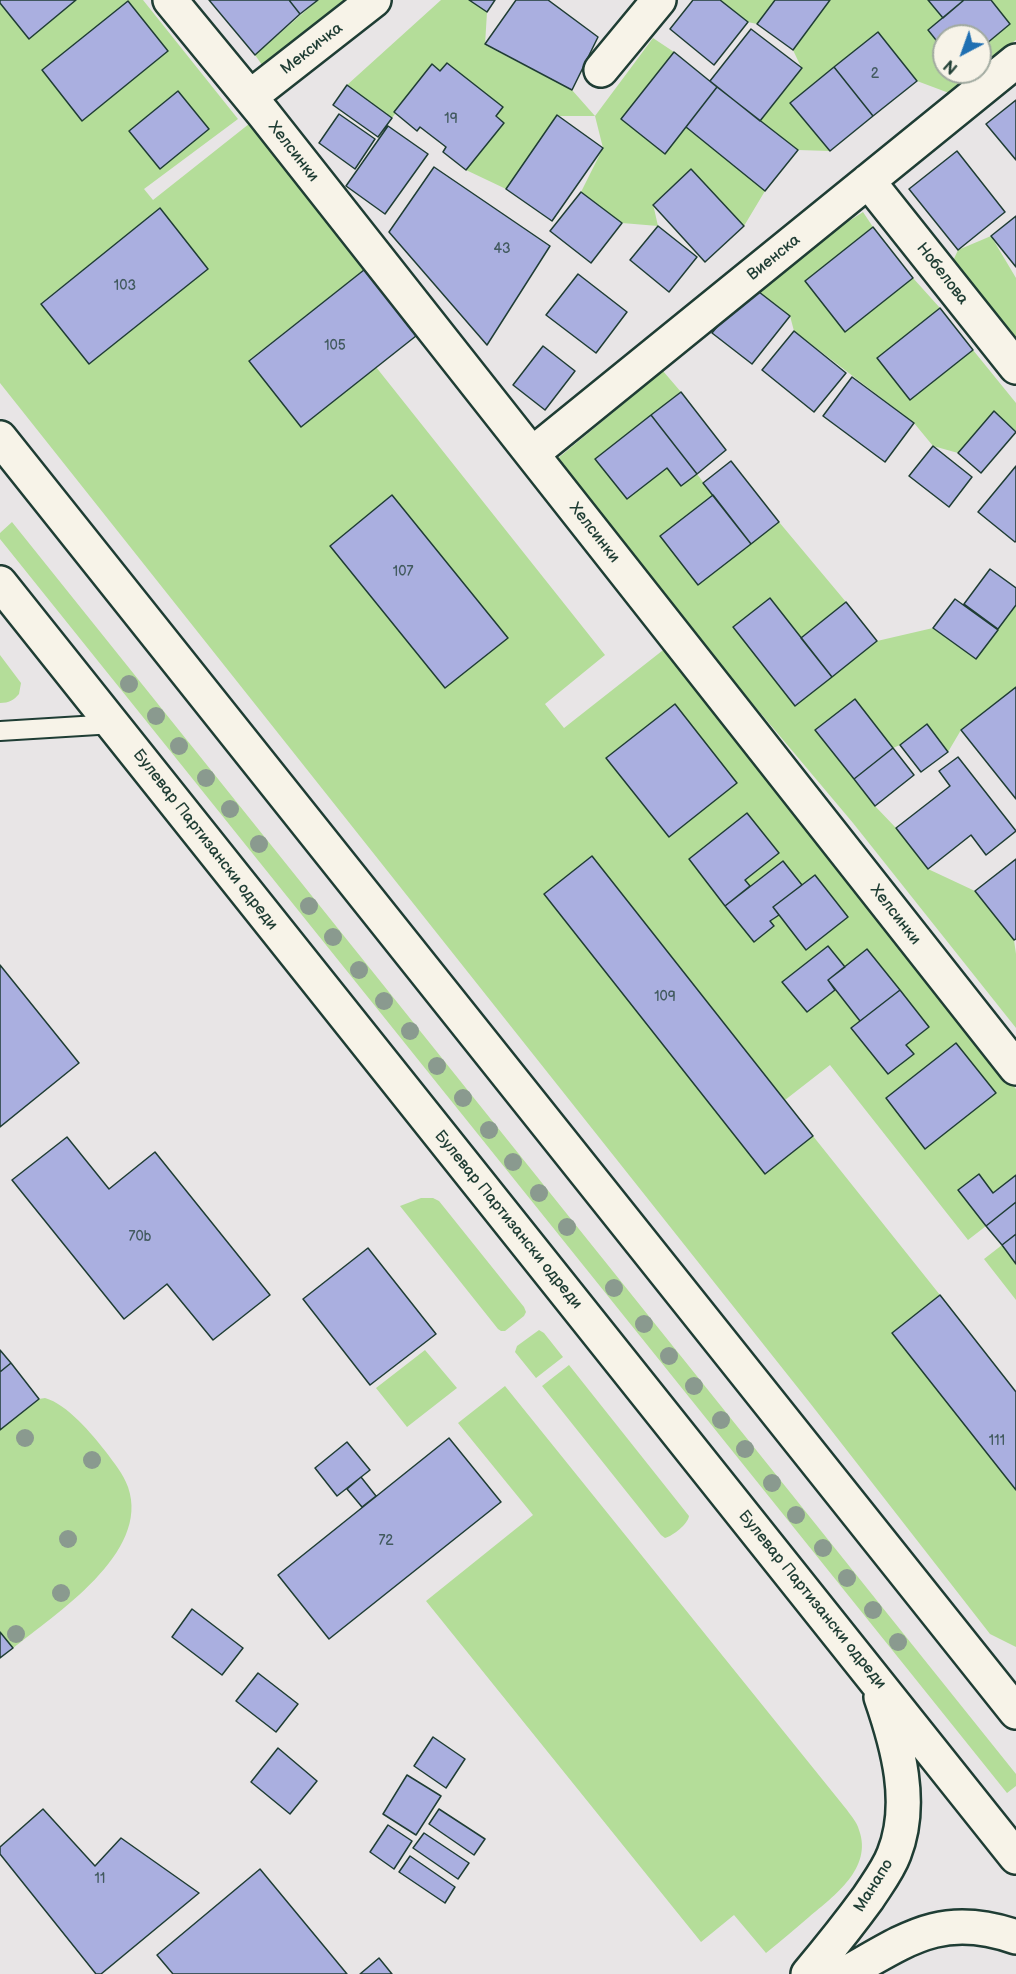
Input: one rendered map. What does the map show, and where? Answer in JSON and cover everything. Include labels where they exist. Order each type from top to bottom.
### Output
[{"type":"street","name":"Хелсинки","points":[[170,0],[250,97],[1016,1068]]},
{"type":"street","name":"Мексичка","points":[[250,97],[374,0]]},
{"type":"street","points":[[601,69],[659,0]]},
{"type":"street","name":"Виенска","points":[[532,454],[1016,62]]},
{"type":"street","name":"Нобелова","points":[[868,181],[1016,367]]},
{"type":"street","points":[[0,438],[1016,1712]]},
{"type":"street","name":"Булевар Партизански одреди","points":[[0,583],[1016,1857]]},
{"type":"street","points":[[973,1658],[1016,1672]]},
{"type":"street","name":"Манапо","points":[[808,1974],[846,1929],[877,1885],[894,1855],[901,1832],[904,1795],[901,1773],[887,1713],[875,1678]]},
{"type":"street","points":[[845,1974],[903,1941],[938,1929],[958,1926],[977,1927],[1016,1937]]},
{"type":"lane","points":[[0,731],[114,724]]},
{"type":"green space","points":[[0,0],[143,0],[238,119],[144,189],[153,200],[254,120],[369,266],[249,360],[301,427],[376,367],[605,655],[545,704],[564,728],[667,647],[1016,1089],[1016,1175],[993,1193],[979,1175],[958,1190],[986,1226],[968,1240],[830,1065],[785,1100],[592,856],[544,894],[765,1173],[813,1136],[940,1295],[892,1333],[1016,1490],[1016,1647],[990,1634],[810,1403],[0,383]],"holes":[[[160,209],[208,269],[89,364],[41,303]],[[675,704],[737,783],[669,837],[606,758]],[[747,813],[779,853],[745,880],[750,886],[783,861],[802,885],[815,875],[848,917],[806,950],[779,915],[770,921],[774,927],[754,942],[689,859]],[[828,946],[845,967],[867,950],[929,1027],[906,1045],[913,1054],[888,1074],[851,1029],[860,1021],[835,990],[807,1012],[783,982]]]},
{"type":"green space","points":[[318,0],[351,0],[265,69],[255,55]]},
{"type":"green space","points":[[441,0],[469,0],[487,12],[485,45],[572,90],[595,116],[557,116],[506,189],[466,170],[504,123],[447,63],[440,71],[432,64],[392,118],[347,85]]},
{"type":"green space","points":[[720,0],[775,0],[757,24],[748,22]]},
{"type":"green space","points":[[830,0],[928,0],[943,18],[932,24],[928,30],[932,35],[932,84],[960,84],[949,93],[917,81],[878,33],[790,103],[830,151],[798,150],[760,121],[802,69],[793,50]]},
{"type":"green space","points":[[991,0],[1016,0],[1016,40],[992,59],[992,39],[1010,24]]},
{"type":"green space","points":[[653,38],[674,52],[621,119],[665,153],[686,127],[765,191],[744,226],[691,169],[653,204],[658,226],[622,223],[581,192],[603,148],[595,116]]},
{"type":"green space","points":[[863,212],[873,227],[805,281],[845,332],[913,278],[940,308],[877,358],[910,400],[973,350],[1016,403],[1016,431],[994,411],[958,453],[933,446],[914,423],[794,331],[790,316],[750,285]]},
{"type":"green space","points":[[991,236],[1016,278],[1016,337],[953,261],[958,250]]},
{"type":"green space","points":[[663,371],[681,392],[596,459],[667,468],[681,486],[697,474],[713,495],[660,536],[698,585],[779,522],[846,602],[801,638],[770,599],[795,705],[877,641],[933,628],[976,659],[1016,605],[1016,688],[961,730],[948,752],[927,725],[893,748],[855,699],[815,730],[928,869],[975,891],[1014,940],[1016,1028],[853,823],[551,464]]},
{"type":"green space","points":[[12,522],[1016,1774],[1016,1786],[1007,1793],[0,539],[0,533]]},
{"type":"green space","points":[[0,655],[21,683],[17,696],[9,702],[0,703]]},
{"type":"green space","points":[[421,1198],[433,1198],[439,1201],[524,1307],[526,1312],[524,1316],[505,1331],[498,1329],[400,1206]]},
{"type":"green space","points":[[1002,1245],[1016,1264],[1016,1300],[984,1259]]},
{"type":"green space","points":[[539,1330],[563,1357],[536,1378],[515,1352],[517,1346]]},
{"type":"green space","points":[[425,1350],[457,1388],[407,1427],[376,1388]]},
{"type":"green space","points":[[569,1365],[689,1516],[683,1526],[672,1535],[665,1538],[661,1535],[542,1386]]},
{"type":"green space","points":[[505,1386],[857,1824],[862,1844],[861,1857],[849,1880],[829,1900],[766,1953],[734,1915],[701,1942],[426,1601],[533,1515],[458,1423]]},
{"type":"green space","points":[[45,1398],[62,1406],[70,1413],[106,1452],[126,1482],[131,1511],[126,1535],[113,1558],[95,1580],[74,1600],[12,1649],[0,1633],[0,1430],[39,1399]]},
{"type":"building","points":[[0,0],[76,0],[29,39]]},
{"type":"building","points":[[209,0],[289,0],[300,14],[255,55]]},
{"type":"building","points":[[289,0],[318,0],[300,14]]},
{"type":"building","points":[[469,0],[495,0],[487,12]]},
{"type":"building","points":[[516,0],[548,0],[598,37],[572,90],[485,44]]},
{"type":"building","points":[[693,0],[720,0],[748,22],[714,65],[670,29]]},
{"type":"building","points":[[775,0],[830,0],[793,50],[757,24]]},
{"type":"building","points":[[928,0],[964,0],[943,18]]},
{"type":"building","points":[[964,0],[991,0],[1010,24],[992,39],[992,24],[935,24]]},
{"type":"building","points":[[128,1],[168,51],[82,121],[42,70]]},
{"type":"building","points":[[751,29],[802,68],[760,121],[710,81]]},
{"type":"building","points":[[878,32],[917,81],[873,116],[834,67]]},
{"type":"building","points":[[674,52],[717,87],[665,154],[621,119]]},
{"type":"building","points":[[447,63],[503,107],[496,116],[504,123],[466,170],[443,152],[446,147],[420,127],[417,131],[394,112],[432,64],[440,71]]},
{"type":"building","points":[[834,67],[873,116],[830,151],[790,103]]},
{"type":"building","points":[[347,85],[392,118],[378,137],[333,105]]},
{"type":"building","points":[[717,87],[798,150],[765,191],[686,127]]},
{"type":"building","points":[[178,91],[209,129],[160,169],[129,131]]},
{"type":"building","points":[[1016,100],[1016,160],[986,124]]},
{"type":"building","points":[[339,114],[375,139],[355,169],[319,143]]},
{"type":"building","points":[[557,115],[603,148],[552,221],[506,189]]},
{"type":"building","points":[[388,126],[428,154],[385,214],[346,186]]},
{"type":"building","points":[[957,151],[1005,212],[958,250],[909,189]]},
{"type":"building","points":[[434,167],[550,246],[487,345],[389,232]]},
{"type":"building","points":[[691,169],[744,226],[705,262],[653,205]]},
{"type":"building","points":[[581,192],[622,223],[591,263],[550,231]]},
{"type":"building","points":[[160,208],[208,269],[89,364],[41,304]]},
{"type":"building","points":[[1016,216],[1016,267],[991,236]]},
{"type":"building","points":[[658,226],[697,257],[669,292],[630,260]]},
{"type":"building","points":[[873,227],[913,278],[845,332],[805,281]]},
{"type":"building","points":[[369,266],[421,332],[301,427],[249,361]]},
{"type":"building","points":[[578,274],[627,312],[596,353],[546,315]]},
{"type":"building","points":[[750,285],[790,316],[752,364],[712,333]]},
{"type":"building","points":[[940,308],[973,350],[910,400],[877,358]]},
{"type":"building","points":[[794,331],[846,373],[814,412],[762,370]]},
{"type":"building","points":[[543,346],[575,371],[545,410],[513,385]]},
{"type":"building","points":[[852,377],[914,423],[885,462],[823,416]]},
{"type":"building","points":[[681,392],[726,450],[697,474],[651,415]]},
{"type":"building","points":[[994,411],[1016,432],[981,473],[958,453]]},
{"type":"building","points":[[651,415],[697,474],[681,486],[667,468],[627,499],[595,459]]},
{"type":"building","points":[[933,446],[972,477],[949,507],[909,476]]},
{"type":"building","points":[[731,461],[779,522],[751,544],[703,483]]},
{"type":"building","points":[[1016,466],[1016,541],[1015,542],[978,512]]},
{"type":"building","points":[[392,495],[508,638],[445,688],[330,546]]},
{"type":"building","points":[[713,495],[751,544],[698,585],[660,536]]},
{"type":"building","points":[[990,569],[1016,588],[1016,605],[998,629],[964,604]]},
{"type":"building","points":[[770,598],[832,677],[795,706],[733,627]]},
{"type":"building","points":[[955,599],[998,630],[976,659],[933,628]]},
{"type":"building","points":[[846,602],[877,641],[832,677],[801,638]]},
{"type":"building","points":[[1016,687],[1016,799],[961,730]]},
{"type":"building","points":[[855,699],[893,748],[854,779],[815,730]]},
{"type":"building","points":[[675,704],[737,783],[669,837],[606,758]]},
{"type":"building","points":[[927,724],[948,752],[921,772],[900,745]]},
{"type":"building","points":[[893,748],[914,775],[875,806],[854,779]]},
{"type":"building","points":[[958,757],[1016,831],[986,855],[971,835],[928,869],[896,828],[950,786],[939,771]]},
{"type":"building","points":[[747,813],[779,853],[745,880],[750,886],[725,906],[689,859]]},
{"type":"building","points":[[592,856],[813,1136],[765,1174],[544,894]]},
{"type":"building","points":[[1016,859],[1016,939],[1014,940],[975,891]]},
{"type":"building","points":[[783,861],[802,885],[773,907],[779,915],[770,921],[774,926],[754,942],[725,906]]},
{"type":"building","points":[[815,875],[848,917],[806,950],[773,907]]},
{"type":"building","points":[[828,946],[845,967],[828,980],[835,990],[807,1012],[782,982]]},
{"type":"building","points":[[867,949],[900,990],[860,1021],[828,980]]},
{"type":"building","points":[[0,965],[79,1063],[0,1127]]},
{"type":"building","points":[[900,990],[929,1027],[906,1045],[914,1054],[888,1074],[851,1028]]},
{"type":"building","points":[[956,1043],[996,1093],[925,1149],[886,1098]]},
{"type":"building","points":[[67,1137],[109,1189],[155,1152],[270,1295],[213,1340],[167,1284],[124,1319],[12,1180]]},
{"type":"building","points":[[979,1174],[993,1193],[1016,1175],[1016,1202],[986,1226],[958,1190]]},
{"type":"building","points":[[1016,1202],[1016,1234],[1002,1245],[986,1226]]},
{"type":"building","points":[[1016,1234],[1016,1264],[1002,1245]]},
{"type":"building","points":[[368,1248],[436,1334],[370,1385],[303,1299]]},
{"type":"building","points":[[940,1295],[1016,1392],[1016,1490],[892,1333]]},
{"type":"building","points":[[0,1350],[11,1363],[0,1372]]},
{"type":"building","points":[[11,1363],[39,1399],[0,1430],[0,1372]]},
{"type":"building","points":[[449,1438],[501,1502],[329,1639],[278,1575]]},
{"type":"building","points":[[347,1442],[370,1470],[337,1496],[315,1468]]},
{"type":"building","points":[[361,1477],[376,1496],[362,1507],[347,1489]]},
{"type":"building","points":[[192,1609],[243,1648],[222,1675],[172,1637]]},
{"type":"building","points":[[0,1632],[13,1648],[0,1658]]},
{"type":"building","points":[[258,1673],[298,1704],[276,1732],[236,1701]]},
{"type":"building","points":[[433,1737],[465,1759],[446,1788],[414,1766]]},
{"type":"building","points":[[278,1748],[317,1781],[290,1814],[251,1782]]},
{"type":"building","points":[[407,1775],[441,1796],[416,1835],[383,1814]]},
{"type":"building","points":[[43,1809],[95,1866],[121,1838],[199,1893],[101,1974],[96,1974],[0,1854],[0,1847]]},
{"type":"building","points":[[439,1809],[485,1839],[474,1855],[429,1824]]},
{"type":"building","points":[[388,1825],[412,1841],[394,1869],[370,1852]]},
{"type":"building","points":[[424,1833],[469,1863],[458,1879],[413,1848]]},
{"type":"building","points":[[410,1856],[455,1887],[445,1903],[399,1872]]},
{"type":"building","points":[[260,1869],[347,1974],[173,1974],[157,1955]]},
{"type":"building","points":[[379,1958],[392,1974],[360,1974]]}]
